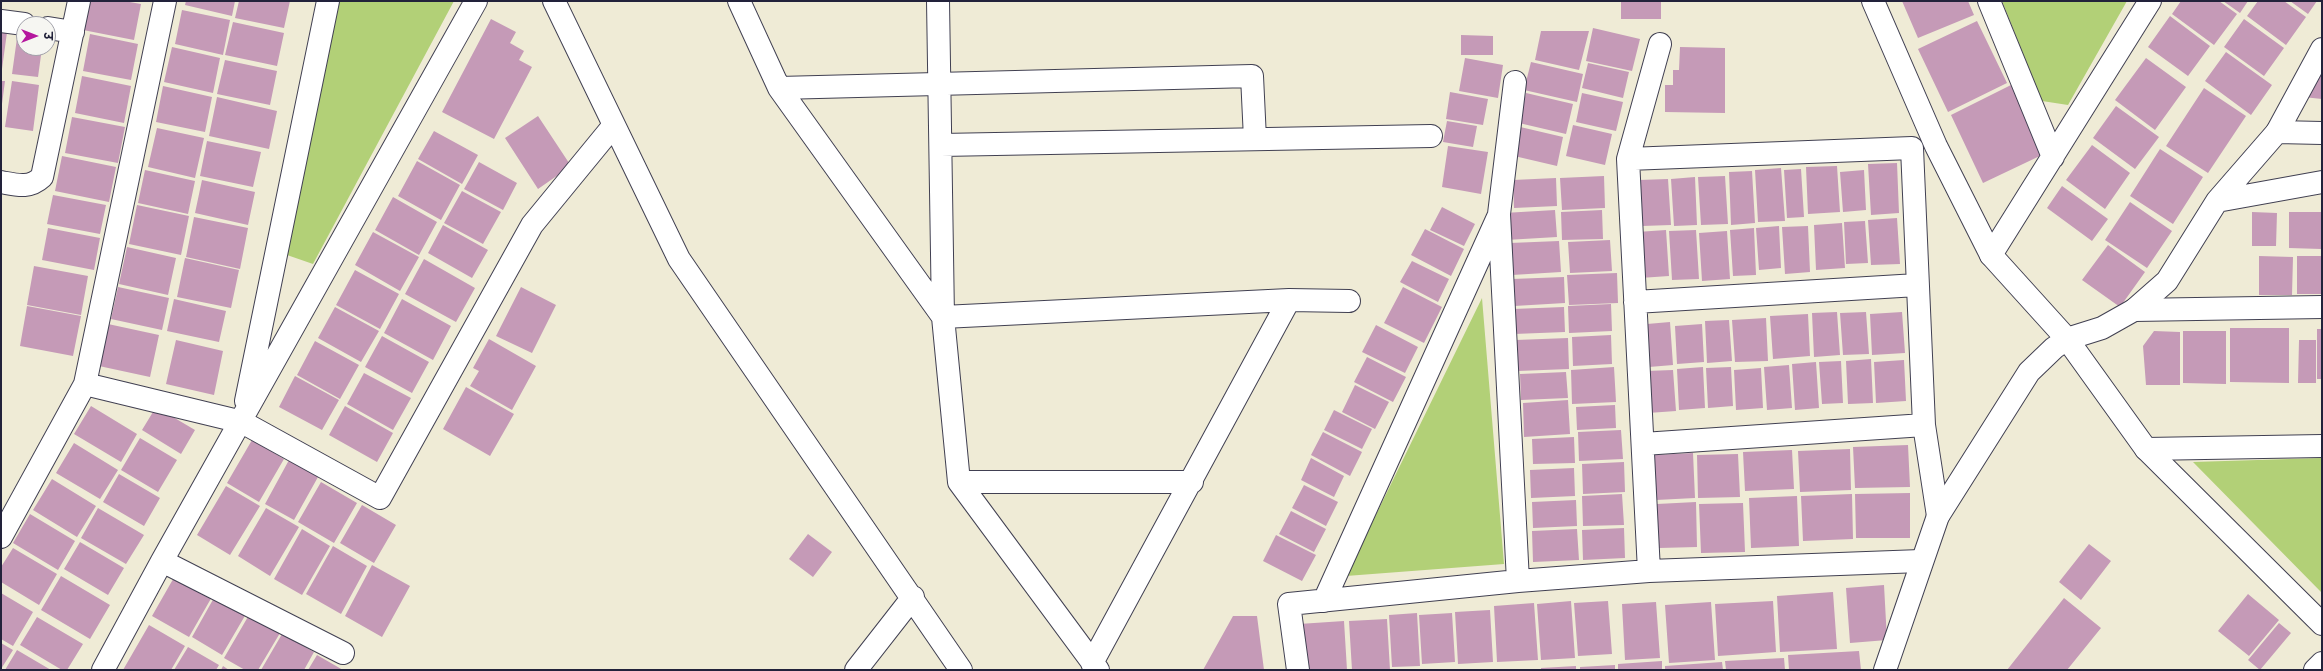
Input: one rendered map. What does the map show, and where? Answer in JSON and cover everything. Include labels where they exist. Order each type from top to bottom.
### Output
[{"type":"street","points":[[1,182],[22,186],[31,185],[42,177],[79,1]]},
{"type":"street","points":[[1,538],[84,384],[165,1]]},
{"type":"street","points":[[242,422],[328,1]]},
{"type":"street","points":[[103,670],[162,561],[242,422],[476,1]]},
{"type":"street","points":[[554,1],[679,259],[913,597],[961,670]]},
{"type":"street","points":[[739,1],[779,88],[943,317]]},
{"type":"street","points":[[938,1],[943,317],[960,482],[1095,666],[1289,300]]},
{"type":"street","points":[[1872,1],[1936,146],[1991,255],[2067,339],[2146,449],[2322,624]]},
{"type":"street","points":[[1990,1],[2053,157]]},
{"type":"street","points":[[1991,255],[2150,1]]},
{"type":"street","points":[[1,21],[16,23]]},
{"type":"street","points":[[56,29],[73,32]]},
{"type":"street","points":[[1649,571],[1628,159],[1660,44]]},
{"type":"street","points":[[1885,670],[1921,561],[1938,516],[2029,372],[2054,348],[2067,339],[2102,328],[2134,310],[2167,281],[2217,201],[2276,132],[2322,49]]},
{"type":"street","points":[[779,88],[1252,76],[1255,139]]},
{"type":"street","points":[[1515,82],[1499,214],[1518,581]]},
{"type":"street","points":[[84,384],[242,422],[380,498],[532,225],[614,125]]},
{"type":"street","points":[[2276,132],[2322,133]]},
{"type":"street","points":[[941,145],[1431,136]]},
{"type":"street","points":[[1628,159],[1936,146]]},
{"type":"street","points":[[1912,148],[1924,425],[1938,516]]},
{"type":"street","points":[[2217,201],[2322,182]]},
{"type":"street","points":[[1324,601],[1499,214]]},
{"type":"street","points":[[1635,302],[1917,286]]},
{"type":"street","points":[[943,317],[1289,300],[1349,301]]},
{"type":"street","points":[[2134,310],[2322,307]]},
{"type":"street","points":[[1643,444],[1924,425]]},
{"type":"street","points":[[2146,449],[2322,446]]},
{"type":"street","points":[[960,482],[1192,482]]},
{"type":"street","points":[[162,561],[343,653]]},
{"type":"street","points":[[1298,670],[1289,604],[1518,581],[1649,571],[1921,561]]},
{"type":"street","points":[[856,670],[913,597]]},
{"type":"street","points":[[2315,670],[2322,663]]},
{"type":"green space","points":[[329,1],[454,1],[313,264],[287,255]]},
{"type":"green space","points":[[2002,1],[2127,1],[2068,105],[2042,101]]},
{"type":"green space","points":[[1482,298],[1504,564],[1346,576]]},
{"type":"green space","points":[[2322,458],[2322,593],[2193,462]]},
{"type":"building","points":[[88,1],[124,1],[141,4],[134,40],[83,30]]},
{"type":"building","points":[[186,1],[235,1],[232,16],[185,5]]},
{"type":"building","points":[[239,1],[290,1],[284,28],[235,18]]},
{"type":"building","points":[[1621,1],[1661,1],[1661,19],[1621,19]]},
{"type":"building","points":[[1902,1],[1968,1],[1974,15],[1918,38]]},
{"type":"building","points":[[2181,1],[2219,1],[2237,14],[2214,45],[2172,14]]},
{"type":"building","points":[[2223,1],[2248,1],[2240,13]]},
{"type":"building","points":[[2258,1],[2284,1],[2306,17],[2286,45],[2247,16]]},
{"type":"building","points":[[2290,1],[2317,1],[2308,14]]},
{"type":"building","points":[[182,10],[230,20],[223,55],[175,44]]},
{"type":"building","points":[[2170,16],[2210,46],[2188,76],[2148,47]]},
{"type":"building","points":[[491,19],[516,32],[510,43],[524,51],[519,60],[532,67],[494,139],[442,112]]},
{"type":"building","points":[[2244,19],[2284,48],[2264,76],[2224,47]]},
{"type":"building","points":[[1977,21],[2007,83],[1948,112],[1918,49]]},
{"type":"building","points":[[233,22],[284,33],[277,66],[225,55]]},
{"type":"building","points":[[1,24],[8,25],[2,69],[1,69]]},
{"type":"building","points":[[1593,28],[1640,39],[1632,71],[1586,61]]},
{"type":"building","points":[[1541,31],[1589,31],[1579,70],[1535,60]]},
{"type":"building","points":[[90,34],[138,44],[131,80],[83,71]]},
{"type":"building","points":[[1461,35],[1493,36],[1493,55],[1461,55]]},
{"type":"building","points":[[16,45],[16,56],[41,56],[38,77],[12,74]]},
{"type":"building","points":[[172,47],[220,58],[213,93],[164,82]]},
{"type":"building","points":[[1680,47],[1725,48],[1725,113],[1665,112],[1665,85],[1673,85],[1673,70],[1679,70]]},
{"type":"building","points":[[2226,52],[2272,85],[2251,115],[2205,81]]},
{"type":"building","points":[[1465,58],[1503,65],[1498,98],[1459,91]]},
{"type":"building","points":[[2146,58],[2186,87],[2155,130],[2115,100]]},
{"type":"building","points":[[225,60],[277,71],[270,105],[217,94]]},
{"type":"building","points":[[1531,62],[1583,74],[1577,102],[1524,90]]},
{"type":"building","points":[[1588,63],[1629,72],[1623,98],[1582,88]]},
{"type":"building","points":[[2322,72],[2322,99],[2303,97]]},
{"type":"building","points":[[82,76],[131,86],[124,123],[75,113]]},
{"type":"building","points":[[1,81],[5,81],[2,104],[1,104]]},
{"type":"building","points":[[12,81],[39,85],[33,131],[5,127]]},
{"type":"building","points":[[2011,85],[2044,154],[1983,183],[1951,115]]},
{"type":"building","points":[[163,86],[212,97],[205,132],[156,122]]},
{"type":"building","points":[[2204,88],[2246,116],[2208,173],[2166,146]]},
{"type":"building","points":[[1450,92],[1488,99],[1483,125],[1446,119]]},
{"type":"building","points":[[1526,93],[1573,104],[1566,134],[1519,123]]},
{"type":"building","points":[[1582,93],[1623,102],[1616,131],[1576,122]]},
{"type":"building","points":[[217,97],[277,111],[269,149],[209,136]]},
{"type":"building","points":[[2116,106],[2159,137],[2135,169],[2093,138]]},
{"type":"building","points":[[538,116],[571,166],[538,189],[505,138]]},
{"type":"building","points":[[72,117],[125,127],[118,163],[65,153]]},
{"type":"building","points":[[1447,121],[1477,126],[1473,147],[1443,142]]},
{"type":"building","points":[[1573,125],[1612,134],[1605,165],[1566,156]]},
{"type":"building","points":[[1516,126],[1563,137],[1557,166],[1510,155]]},
{"type":"building","points":[[157,128],[204,138],[195,178],[148,167]]},
{"type":"building","points":[[434,131],[478,155],[462,184],[418,159]]},
{"type":"building","points":[[207,141],[261,152],[253,187],[200,176]]},
{"type":"building","points":[[2092,145],[2130,173],[2105,209],[2066,180]]},
{"type":"building","points":[[1448,146],[1488,152],[1481,194],[1442,187]]},
{"type":"building","points":[[2160,149],[2203,177],[2173,224],[2130,196]]},
{"type":"building","points":[[62,156],[116,167],[109,202],[55,191]]},
{"type":"building","points":[[417,161],[460,185],[441,220],[398,196]]},
{"type":"building","points":[[479,162],[517,183],[503,210],[464,189]]},
{"type":"building","points":[[1897,163],[1899,213],[1871,215],[1868,164]]},
{"type":"building","points":[[1837,166],[1840,212],[1808,214],[1806,167]]},
{"type":"building","points":[[1781,168],[1785,221],[1758,222],[1755,170]]},
{"type":"building","points":[[1801,169],[1804,217],[1787,218],[1784,170]]},
{"type":"building","points":[[145,170],[195,181],[188,214],[138,203]]},
{"type":"building","points":[[1864,170],[1866,210],[1843,212],[1840,172]]},
{"type":"building","points":[[1752,171],[1755,223],[1731,225],[1729,172]]},
{"type":"building","points":[[1604,176],[1605,208],[1562,210],[1560,178]]},
{"type":"building","points":[[1725,176],[1728,224],[1701,225],[1698,177]]},
{"type":"building","points":[[1695,177],[1697,225],[1674,226],[1671,179]]},
{"type":"building","points":[[1556,178],[1557,206],[1514,208],[1513,180]]},
{"type":"building","points":[[1668,179],[1671,225],[1642,226],[1639,180]]},
{"type":"building","points":[[202,180],[255,192],[248,225],[195,213]]},
{"type":"building","points":[[2062,186],[2108,219],[2092,241],[2047,208]]},
{"type":"building","points":[[462,191],[501,212],[483,244],[444,223]]},
{"type":"building","points":[[53,195],[106,205],[100,234],[47,224]]},
{"type":"building","points":[[393,197],[437,222],[419,255],[375,230]]},
{"type":"building","points":[[2130,202],[2172,231],[2147,268],[2105,240]]},
{"type":"building","points":[[137,205],[189,216],[181,255],[129,244]]},
{"type":"building","points":[[1442,207],[1475,224],[1464,246],[1430,230]]},
{"type":"building","points":[[1555,210],[1557,237],[1506,240],[1504,213]]},
{"type":"building","points":[[1602,210],[1603,239],[1562,240],[1561,212]]},
{"type":"building","points":[[2252,212],[2277,213],[2276,246],[2252,246]]},
{"type":"building","points":[[2289,212],[2321,212],[2321,249],[2289,248]]},
{"type":"building","points":[[194,217],[248,228],[240,269],[186,257]]},
{"type":"building","points":[[1897,218],[1900,264],[1871,265],[1868,220]]},
{"type":"building","points":[[1865,221],[1868,263],[1846,264],[1844,222]]},
{"type":"building","points":[[1842,223],[1845,268],[1816,270],[1814,225]]},
{"type":"building","points":[[443,225],[488,250],[472,278],[428,253]]},
{"type":"building","points":[[1779,226],[1781,268],[1759,270],[1756,228]]},
{"type":"building","points":[[1808,226],[1810,272],[1785,274],[1782,227]]},
{"type":"building","points":[[48,228],[100,238],[94,270],[42,260]]},
{"type":"building","points":[[1754,228],[1756,275],[1733,276],[1730,230]]},
{"type":"building","points":[[1425,229],[1464,249],[1451,276],[1411,255]]},
{"type":"building","points":[[1666,230],[1669,276],[1640,278],[1637,232]]},
{"type":"building","points":[[1696,230],[1699,279],[1672,280],[1669,231]]},
{"type":"building","points":[[1727,231],[1730,279],[1702,281],[1699,233]]},
{"type":"building","points":[[373,232],[419,257],[400,291],[355,265]]},
{"type":"building","points":[[1610,240],[1612,271],[1570,273],[1568,242]]},
{"type":"building","points":[[1559,241],[1561,272],[1512,275],[1510,243]]},
{"type":"building","points":[[2108,245],[2145,272],[2120,307],[2082,280]]},
{"type":"building","points":[[127,247],[176,258],[168,295],[119,284]]},
{"type":"building","points":[[2259,256],[2293,257],[2292,295],[2259,295]]},
{"type":"building","points":[[2297,256],[2322,256],[2322,294],[2297,294]]},
{"type":"building","points":[[185,258],[239,270],[231,308],[177,297]]},
{"type":"building","points":[[424,259],[475,288],[456,322],[405,294]]},
{"type":"building","points":[[1412,261],[1449,279],[1438,302],[1400,282]]},
{"type":"building","points":[[34,266],[88,276],[81,315],[27,305]]},
{"type":"building","points":[[355,270],[399,294],[380,329],[336,305]]},
{"type":"building","points":[[1617,273],[1618,303],[1569,305],[1567,275]]},
{"type":"building","points":[[1564,277],[1565,303],[1514,306],[1512,279]]},
{"type":"building","points":[[118,287],[169,298],[162,330],[111,319]]},
{"type":"building","points":[[521,287],[556,305],[532,353],[496,336]]},
{"type":"building","points":[[1403,287],[1442,307],[1424,343],[1384,323]]},
{"type":"building","points":[[174,299],[226,311],[219,342],[167,331]]},
{"type":"building","points":[[402,299],[451,326],[433,360],[384,333]]},
{"type":"building","points":[[1611,304],[1612,331],[1569,333],[1568,306]]},
{"type":"building","points":[[27,306],[81,316],[73,356],[20,346]]},
{"type":"building","points":[[335,307],[379,331],[361,362],[318,338]]},
{"type":"building","points":[[1564,307],[1565,332],[1514,334],[1513,309]]},
{"type":"building","points":[[1837,312],[1840,355],[1814,357],[1812,313]]},
{"type":"building","points":[[1866,312],[1869,354],[1843,355],[1840,313]]},
{"type":"building","points":[[1902,312],[1905,353],[1872,355],[1870,314]]},
{"type":"building","points":[[1808,314],[1810,356],[1773,359],[1770,316]]},
{"type":"building","points":[[1766,318],[1768,361],[1735,362],[1732,320]]},
{"type":"building","points":[[1729,320],[1732,361],[1707,363],[1705,321]]},
{"type":"building","points":[[1670,322],[1673,365],[1649,367],[1647,324]]},
{"type":"building","points":[[108,324],[159,335],[150,377],[99,366]]},
{"type":"building","points":[[1702,324],[1704,362],[1677,364],[1675,326]]},
{"type":"building","points":[[1376,325],[1418,347],[1405,373],[1362,352]]},
{"type":"building","points":[[2230,328],[2289,328],[2289,383],[2230,382]]},
{"type":"building","points":[[2317,329],[2322,329],[2322,379],[2317,379]]},
{"type":"building","points":[[2154,331],[2180,332],[2180,385],[2146,385],[2143,346]]},
{"type":"building","points":[[2183,331],[2226,331],[2226,384],[2183,383]]},
{"type":"building","points":[[1611,335],[1612,364],[1573,366],[1572,337]]},
{"type":"building","points":[[382,336],[429,362],[412,393],[365,367]]},
{"type":"building","points":[[1568,338],[1569,369],[1518,371],[1516,340]]},
{"type":"building","points":[[489,339],[536,366],[512,410],[470,386],[479,371],[473,368]]},
{"type":"building","points":[[176,340],[223,351],[214,395],[166,384]]},
{"type":"building","points":[[2299,340],[2316,340],[2316,383],[2298,383]]},
{"type":"building","points":[[315,341],[359,365],[340,399],[297,375]]},
{"type":"building","points":[[1367,357],[1406,377],[1393,402],[1354,382]]},
{"type":"building","points":[[1871,359],[1873,403],[1848,404],[1846,361]]},
{"type":"building","points":[[1904,360],[1906,401],[1876,403],[1874,362]]},
{"type":"building","points":[[1841,361],[1843,403],[1822,404],[1819,362]]},
{"type":"building","points":[[1816,362],[1819,408],[1795,410],[1792,364]]},
{"type":"building","points":[[1789,365],[1792,408],[1767,410],[1764,367]]},
{"type":"building","points":[[1614,367],[1616,402],[1572,404],[1571,370]]},
{"type":"building","points":[[1703,367],[1705,408],[1679,410],[1677,369]]},
{"type":"building","points":[[1731,367],[1733,406],[1708,408],[1706,368]]},
{"type":"building","points":[[1761,368],[1763,408],[1736,410],[1734,370]]},
{"type":"building","points":[[1673,370],[1676,411],[1648,413],[1646,371]]},
{"type":"building","points":[[1566,372],[1568,398],[1521,400],[1520,374]]},
{"type":"building","points":[[364,373],[411,398],[393,430],[347,404]]},
{"type":"building","points":[[295,376],[339,400],[322,430],[279,407]]},
{"type":"building","points":[[1355,385],[1389,402],[1375,429],[1342,412]]},
{"type":"building","points":[[466,387],[514,414],[490,456],[443,429]]},
{"type":"building","points":[[1568,400],[1570,434],[1524,437],[1523,403]]},
{"type":"building","points":[[1615,405],[1616,428],[1577,430],[1576,407]]},
{"type":"building","points":[[91,406],[137,434],[121,462],[74,434]]},
{"type":"building","points":[[345,406],[393,433],[377,462],[329,435]]},
{"type":"building","points":[[156,407],[195,430],[181,454],[142,430]]},
{"type":"building","points":[[1334,410],[1372,429],[1362,449],[1324,430]]},
{"type":"building","points":[[1621,430],[1623,459],[1579,461],[1578,432]]},
{"type":"building","points":[[1323,432],[1362,452],[1350,476],[1311,455]]},
{"type":"building","points":[[1574,437],[1575,463],[1533,464],[1532,439]]},
{"type":"building","points":[[140,438],[177,460],[158,492],[121,470]]},
{"type":"building","points":[[252,440],[284,459],[259,502],[227,483]]},
{"type":"building","points":[[74,443],[118,470],[100,499],[56,473]]},
{"type":"building","points":[[1908,445],[1910,487],[1855,488],[1853,447]]},
{"type":"building","points":[[1850,449],[1851,490],[1800,492],[1798,451]]},
{"type":"building","points":[[1792,450],[1794,489],[1745,491],[1743,452]]},
{"type":"building","points":[[1693,453],[1695,498],[1656,500],[1654,455]]},
{"type":"building","points":[[1738,454],[1740,497],[1698,498],[1697,455]]},
{"type":"building","points":[[1311,458],[1344,476],[1334,497],[1301,480]]},
{"type":"building","points":[[289,460],[318,477],[294,520],[265,504]]},
{"type":"building","points":[[1624,462],[1625,492],[1583,494],[1582,464]]},
{"type":"building","points":[[1574,468],[1575,496],[1531,498],[1530,470]]},
{"type":"building","points":[[119,474],[160,498],[144,526],[103,502]]},
{"type":"building","points":[[52,479],[96,506],[77,537],[33,510]]},
{"type":"building","points":[[321,482],[357,503],[334,543],[298,522]]},
{"type":"building","points":[[1304,485],[1338,502],[1326,526],[1292,508]]},
{"type":"building","points":[[226,486],[260,506],[230,555],[197,535]]},
{"type":"building","points":[[1910,493],[1910,538],[1856,538],[1855,494]]},
{"type":"building","points":[[1622,494],[1624,525],[1583,526],[1582,496]]},
{"type":"building","points":[[1852,494],[1853,539],[1803,541],[1801,496]]},
{"type":"building","points":[[1797,496],[1799,546],[1751,548],[1749,498]]},
{"type":"building","points":[[1576,500],[1577,526],[1533,528],[1532,502]]},
{"type":"building","points":[[1696,502],[1697,547],[1659,548],[1657,504]]},
{"type":"building","points":[[1743,503],[1745,552],[1701,553],[1699,504]]},
{"type":"building","points":[[362,505],[396,525],[374,563],[340,543]]},
{"type":"building","points":[[98,508],[144,535],[126,564],[81,538]]},
{"type":"building","points":[[266,508],[299,527],[270,576],[238,556]]},
{"type":"building","points":[[1291,511],[1326,529],[1314,552],[1279,534]]},
{"type":"building","points":[[30,514],[75,541],[58,570],[13,543]]},
{"type":"building","points":[[1624,528],[1625,558],[1583,560],[1582,530]]},
{"type":"building","points":[[302,529],[330,546],[302,595],[274,579]]},
{"type":"building","points":[[1577,529],[1579,560],[1533,562],[1532,531]]},
{"type":"building","points":[[808,534],[832,552],[813,577],[789,559]]},
{"type":"building","points":[[1276,535],[1316,555],[1302,581],[1263,561]]},
{"type":"building","points":[[80,542],[124,568],[108,595],[64,569]]},
{"type":"building","points":[[2089,544],[2111,561],[2081,600],[2059,582]]},
{"type":"building","points":[[333,546],[367,566],[341,614],[306,594]]},
{"type":"building","points":[[13,548],[57,574],[39,605],[1,582],[1,567]]},
{"type":"building","points":[[372,565],[410,586],[382,637],[345,616]]},
{"type":"building","points":[[176,574],[213,595],[189,637],[152,616]]},
{"type":"building","points":[[61,576],[110,605],[90,639],[41,610]]},
{"type":"building","points":[[1884,585],[1887,640],[1850,643],[1846,588]]},
{"type":"building","points":[[1833,592],[1837,649],[1780,652],[1777,596]]},
{"type":"building","points":[[1,593],[33,612],[13,646],[1,639]]},
{"type":"building","points":[[2248,594],[2279,620],[2249,656],[2218,631]]},
{"type":"building","points":[[215,596],[246,614],[222,655],[192,637]]},
{"type":"building","points":[[2064,598],[2101,628],[2067,670],[2007,670]]},
{"type":"building","points":[[1571,601],[1575,658],[1541,660],[1537,604]]},
{"type":"building","points":[[1608,601],[1612,654],[1578,656],[1574,603]]},
{"type":"building","points":[[1773,601],[1776,652],[1718,656],[1715,604]]},
{"type":"building","points":[[1656,602],[1660,658],[1625,660],[1622,604]]},
{"type":"building","points":[[1711,602],[1715,660],[1669,663],[1665,605]]},
{"type":"building","points":[[1534,603],[1538,660],[1497,662],[1494,606]]},
{"type":"building","points":[[1490,610],[1493,662],[1458,664],[1455,612]]},
{"type":"building","points":[[1417,613],[1420,666],[1392,667],[1389,615]]},
{"type":"building","points":[[1452,613],[1455,662],[1422,664],[1419,615]]},
{"type":"building","points":[[249,615],[280,633],[258,670],[245,670],[224,658]]},
{"type":"building","points":[[1233,616],[1257,616],[1264,670],[1203,670]]},
{"type":"building","points":[[37,617],[83,644],[67,670],[62,670],[20,645]]},
{"type":"building","points":[[1387,619],[1390,670],[1352,670],[1349,621]]},
{"type":"building","points":[[1344,621],[1347,670],[1302,670],[1299,624]]},
{"type":"building","points":[[2279,623],[2291,633],[2260,670],[2248,660]]},
{"type":"building","points":[[149,625],[185,646],[171,670],[123,670]]},
{"type":"building","points":[[282,634],[314,652],[304,670],[261,670]]},
{"type":"building","points":[[1,643],[13,650],[1,669]]},
{"type":"building","points":[[188,647],[219,665],[216,670],[174,670]]},
{"type":"building","points":[[17,650],[51,670],[5,670]]},
{"type":"building","points":[[1859,651],[1861,670],[1789,670],[1788,655]]},
{"type":"building","points":[[317,655],[343,670],[308,670]]},
{"type":"building","points":[[1784,658],[1785,670],[1726,670],[1725,661]]},
{"type":"building","points":[[1662,661],[1662,670],[1618,670],[1618,664]]},
{"type":"building","points":[[1722,662],[1723,670],[1665,670],[1665,666]]},
{"type":"building","points":[[1615,665],[1615,670],[1580,670],[1580,667]]},
{"type":"building","points":[[223,666],[229,670],[221,670]]},
{"type":"building","points":[[1576,666],[1576,670],[1541,670],[1541,668]]}]
